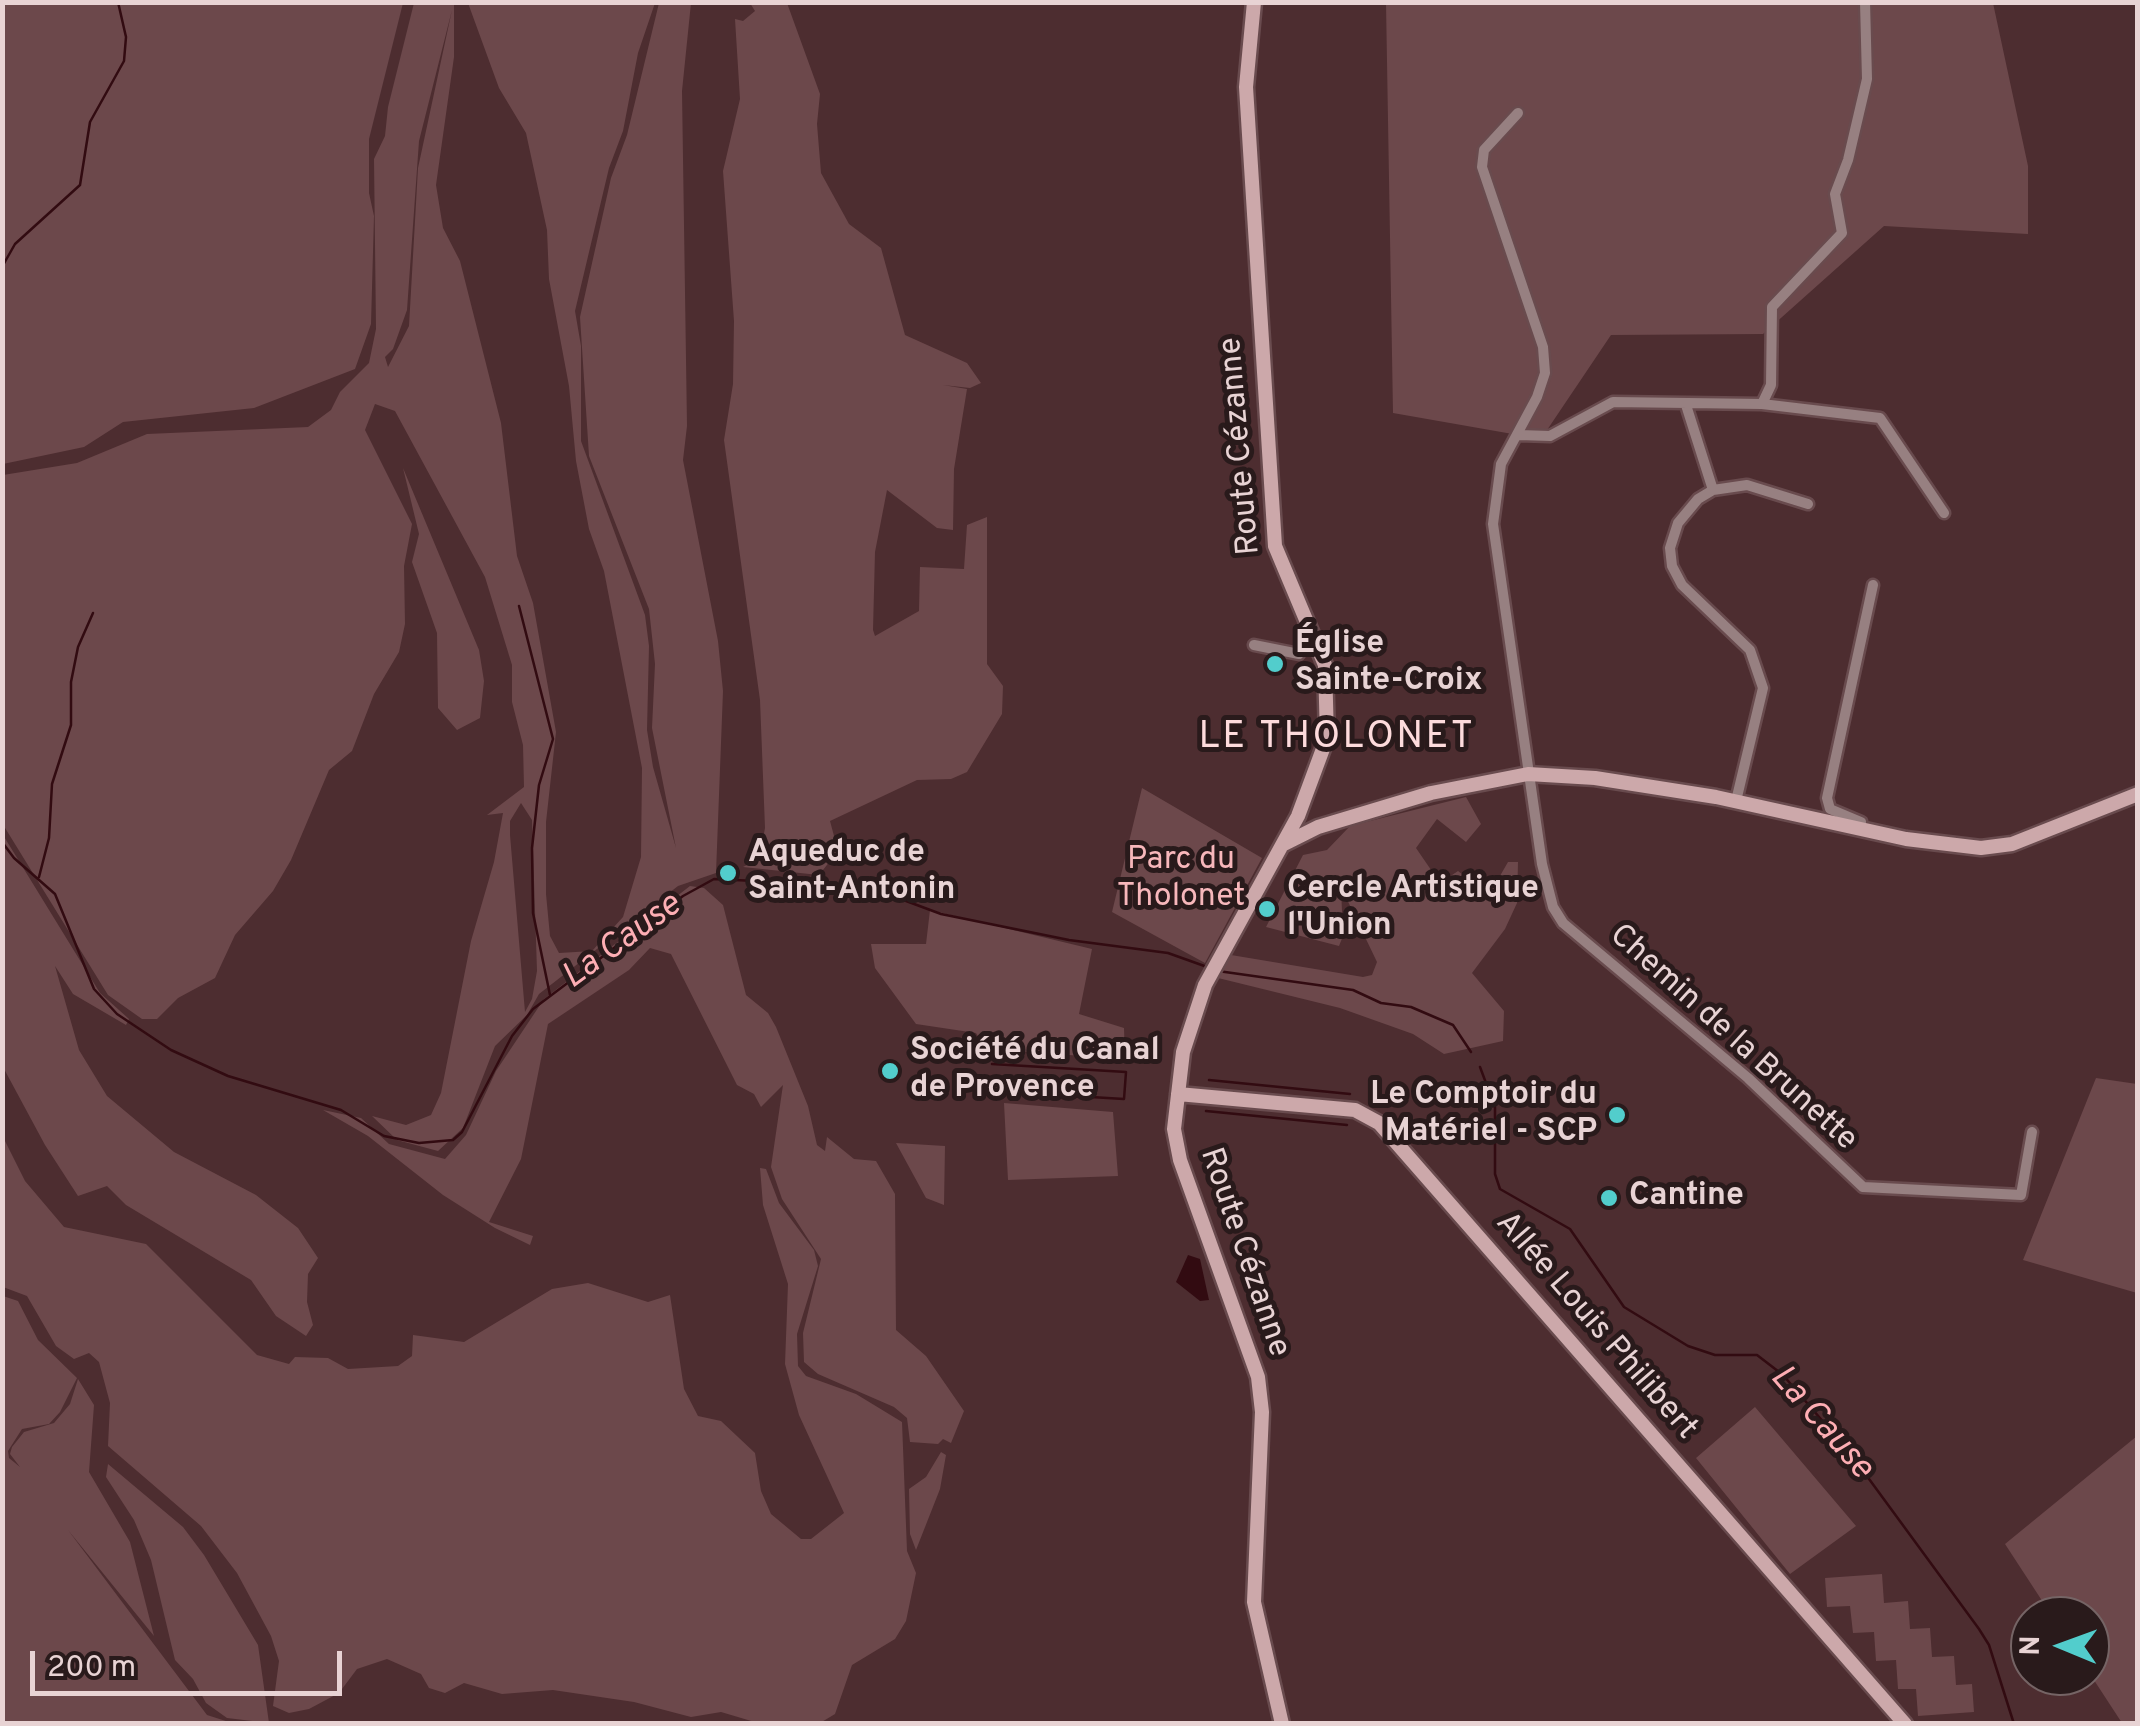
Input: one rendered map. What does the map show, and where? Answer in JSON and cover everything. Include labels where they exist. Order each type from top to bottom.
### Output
[{"type":"street","name":"Route Cézanne","points":[[1254,2],[1246,86],[1274,536],[1279,564],[1307,619],[1324,665],[1327,738],[1320,765],[1284,844],[1210,971],[1185,1042],[1176,1149],[1258,1377],[1262,1412],[1253,1589],[1258,1628],[1282,1724]]},
{"type":"street","points":[[1762,404],[1771,385],[1772,307],[1842,233],[1835,194],[1848,160],[1867,79],[1865,2]]},
{"type":"street","points":[[1518,114],[1484,150],[1482,161],[1545,360],[1537,397],[1498,476],[1493,524],[1528,774]]},
{"type":"street","points":[[1519,435],[1550,436],[1605,404],[1762,404],[1880,418],[1944,514]]},
{"type":"street","points":[[1686,406],[1713,490]]},
{"type":"street","points":[[1736,801],[1762,697],[1760,671],[1743,642],[1682,584],[1670,556],[1684,515],[1713,490],[1756,486],[1808,504]]},
{"type":"street","points":[[1860,828],[1861,822],[1830,809],[1827,798],[1872,584]]},
{"type":"street","points":[[1254,645],[1299,654],[1307,619]]},
{"type":"street","points":[[1284,844],[1318,827],[1431,793],[1528,774],[1595,778],[1716,797],[1944,845],[1996,846],[2138,794]]},
{"type":"street","name":"Chemin de la Brunette","points":[[1528,774],[1542,864],[1558,918],[1748,1078],[1864,1187],[2021,1195],[2032,1132]]},
{"type":"street","name":"Allée Louis Philibert","points":[[1178,1094],[1355,1110],[1379,1123],[1905,1724]]},
{"type":"green space","points":[[3,2],[403,3],[369,139],[369,193],[374,216],[371,324],[355,369],[254,408],[123,422],[84,447],[3,464]]},
{"type":"green space","points":[[414,3],[454,3],[454,57],[436,185],[443,228],[460,261],[501,423],[517,556],[533,603],[556,732],[546,822],[550,936],[559,953],[592,951],[623,917],[641,857],[642,768],[604,571],[589,529],[576,461],[569,386],[549,279],[547,230],[526,133],[499,88],[468,3],[655,3],[638,53],[623,131],[609,168],[575,311],[581,346],[581,441],[645,615],[649,646],[647,730],[653,767],[676,848],[652,728],[655,664],[649,609],[589,456],[580,317],[611,178],[627,135],[659,3],[691,3],[682,91],[687,426],[683,460],[718,641],[723,691],[716,873],[678,886],[539,994],[527,1015],[495,1046],[463,1128],[438,1151],[397,1140],[372,1116],[406,1125],[431,1115],[441,1093],[471,941],[494,862],[503,813],[487,815],[524,787],[523,745],[512,702],[512,665],[485,577],[395,411],[375,404],[365,430],[412,524],[404,566],[405,624],[399,652],[374,694],[352,751],[329,770],[291,860],[273,891],[235,935],[215,978],[178,998],[157,1019],[142,1019],[108,995],[2,823],[3,475],[77,463],[147,434],[308,427],[331,410],[340,392],[369,363],[376,329],[374,159],[385,136],[388,107]],"holes":[[[452,10],[418,168],[409,326],[388,367],[385,357],[393,349],[407,310],[419,141]],[[521,803],[532,820],[537,971],[532,999],[525,1012],[510,835],[510,821]]]},
{"type":"green space","points":[[750,3],[787,3],[820,94],[817,124],[821,173],[849,224],[881,248],[905,335],[967,363],[981,383],[970,388],[943,385],[967,389],[954,469],[953,530],[937,528],[887,490],[875,552],[873,630],[875,636],[919,611],[920,567],[964,569],[967,525],[987,517],[987,664],[1003,686],[1002,714],[967,772],[951,779],[917,780],[830,821],[838,851],[819,875],[743,867],[759,859],[765,828],[760,700],[724,440],[733,384],[734,321],[723,171],[740,99],[735,19],[743,21],[755,11]]},
{"type":"green space","points":[[1386,3],[1993,3],[2028,166],[2028,234],[1884,226],[1763,334],[1611,335],[1541,439],[1393,413]]},
{"type":"green space","points":[[403,468],[479,650],[484,681],[480,718],[457,730],[438,708],[437,633],[412,562],[419,534]]},
{"type":"green space","name":"Parc du Tholonet","points":[[1142,788],[1262,858],[1205,963],[1112,912]]},
{"type":"green space","points":[[1466,797],[1481,824],[1466,842],[1437,819],[1416,848],[1440,883],[1458,871],[1489,895],[1508,862],[1518,862],[1517,903],[1505,929],[1472,973],[1504,1011],[1503,1041],[1444,1054],[1413,1034],[1340,1008],[1214,977],[1225,954],[1363,977],[1372,975],[1377,962],[1341,887],[1343,936],[1339,946],[1266,927],[1303,855],[1327,850],[1350,826]]},
{"type":"green space","points":[[3,835],[100,993],[129,1019],[126,1025],[73,994],[55,966],[79,1050],[107,1096],[174,1152],[256,1195],[298,1228],[318,1258],[308,1274],[307,1302],[313,1325],[306,1336],[276,1316],[251,1280],[126,1205],[107,1186],[78,1196],[45,1145],[3,1067]]},
{"type":"green space","points":[[690,886],[704,888],[723,905],[746,995],[768,1013],[776,1027],[808,1106],[817,1145],[825,1151],[827,1137],[854,1159],[876,1161],[895,1194],[896,1330],[926,1356],[964,1411],[951,1443],[943,1439],[938,1444],[910,1442],[907,1418],[894,1407],[818,1374],[804,1362],[803,1333],[821,1259],[782,1199],[771,1167],[783,1085],[761,1107],[754,1094],[737,1085],[671,954],[650,948],[629,970],[548,1024],[521,1159],[489,1222],[533,1236],[530,1245],[495,1228],[443,1195],[368,1136],[323,1110],[361,1118],[389,1144],[445,1159],[466,1135],[496,1071],[544,999]]},
{"type":"green space","points":[[930,910],[1092,949],[1079,1014],[1124,1028],[1125,1059],[985,1049],[976,1033],[916,1024],[875,968],[871,944],[926,944]]},
{"type":"green space","points":[[2096,1078],[2137,1084],[2137,1293],[2023,1260]]},
{"type":"green space","points":[[1004,1103],[1113,1112],[1118,1176],[1008,1180]]},
{"type":"green space","points":[[3,1137],[25,1181],[64,1227],[146,1244],[257,1355],[289,1364],[295,1357],[328,1358],[348,1369],[398,1366],[412,1356],[413,1335],[464,1342],[552,1289],[588,1283],[648,1302],[670,1295],[684,1389],[698,1416],[721,1421],[755,1453],[761,1491],[771,1514],[801,1539],[811,1539],[844,1513],[799,1415],[785,1364],[788,1284],[763,1205],[760,1168],[766,1169],[779,1203],[814,1250],[818,1266],[797,1334],[798,1366],[806,1376],[856,1394],[902,1422],[907,1551],[916,1573],[906,1621],[895,1639],[852,1665],[835,1714],[820,1723],[758,1723],[721,1712],[691,1717],[634,1702],[553,1690],[502,1694],[464,1683],[445,1693],[429,1688],[421,1674],[387,1659],[357,1669],[339,1693],[309,1709],[289,1713],[273,1706],[279,1661],[271,1636],[237,1573],[201,1526],[108,1446],[110,1403],[99,1362],[89,1353],[74,1359],[56,1346],[27,1296],[3,1287]]},
{"type":"green space","points":[[896,1143],[945,1146],[944,1205],[926,1198]]},
{"type":"green space","points":[[3,1296],[18,1301],[38,1340],[77,1378],[60,1412],[49,1424],[22,1429],[8,1451],[9,1458],[20,1467],[10,1454],[12,1447],[24,1432],[54,1423],[70,1404],[78,1379],[94,1405],[89,1472],[130,1542],[154,1636],[68,1530],[207,1715],[232,1723],[3,1723]]},
{"type":"green space","points":[[1755,1407],[1856,1526],[1790,1574],[1696,1458]]},
{"type":"green space","points":[[2137,1436],[2137,1723],[2122,1723],[2104,1696],[2110,1696],[2110,1596],[2039,1596],[2005,1544]]},
{"type":"green space","points":[[941,1452],[946,1455],[940,1489],[916,1550],[910,1534],[909,1489],[926,1477]]},
{"type":"green space","points":[[108,1464],[183,1527],[204,1555],[258,1645],[269,1723],[227,1718],[206,1703],[193,1679],[175,1660],[151,1560],[134,1520],[106,1477]]},
{"type":"green space","points":[[1882,1574],[1884,1603],[1908,1601],[1910,1629],[1930,1628],[1932,1657],[1954,1656],[1956,1685],[1972,1684],[1974,1712],[1918,1716],[1916,1689],[1898,1689],[1896,1660],[1876,1661],[1874,1632],[1853,1633],[1850,1606],[1827,1607],[1825,1578]]},
{"type":"shaded area","points":[[1188,1255],[1200,1259],[1209,1300],[1200,1301],[1176,1282]]},
{"type":"waterway","points":[[2,267],[15,244],[80,185],[90,122],[124,61],[126,37],[118,2]]},
{"type":"waterway","points":[[519,606],[553,739],[539,785],[532,848],[533,913],[550,995]]},
{"type":"waterway","points":[[39,877],[49,838],[52,784],[71,725],[71,682],[78,647],[93,613]]},
{"type":"waterway","name":"La Cause","points":[[2,842],[14,858],[55,894],[94,989],[117,1014],[171,1050],[228,1076],[341,1110],[384,1136],[419,1143],[453,1140],[462,1132],[512,1036],[533,1009],[683,896],[714,879],[839,885],[890,895],[941,914],[1069,940],[1168,953],[1210,968]]},
{"type":"waterway","name":"La Cause","points":[[1218,971],[1353,990],[1381,1003],[1411,1007],[1453,1025],[1471,1052]]},
{"type":"waterway","points":[[991,1091],[1124,1099],[1126,1072],[992,1064]]},
{"type":"waterway","name":"La Cause","points":[[1480,1067],[1495,1107],[1495,1174],[1500,1189],[1570,1229],[1624,1307],[1688,1346],[1715,1355],[1757,1355],[1783,1375],[1850,1453],[1979,1629],[1989,1645],[2014,1724]]},
{"type":"waterway","points":[[1209,1080],[1350,1094]]},
{"type":"waterway","points":[[1206,1111],[1347,1125]]},
{"type":"place","name":"Église Sainte-Croix","points":[[1275,664]]},
{"type":"place","name":"Aqueduc de Saint-Antonin","points":[[728,873]]},
{"type":"place","name":"Cercle Artistique l'Union","points":[[1267,909]]},
{"type":"place","name":"Société du Canal de Provence","points":[[890,1071]]},
{"type":"place","name":"Le Comptoir du Matériel - SCP","points":[[1617,1115]]},
{"type":"place","name":"Cantine","points":[[1609,1198]]},
{"type":"district","name":"LE THOLONET","points":[[1337,739]]}]
